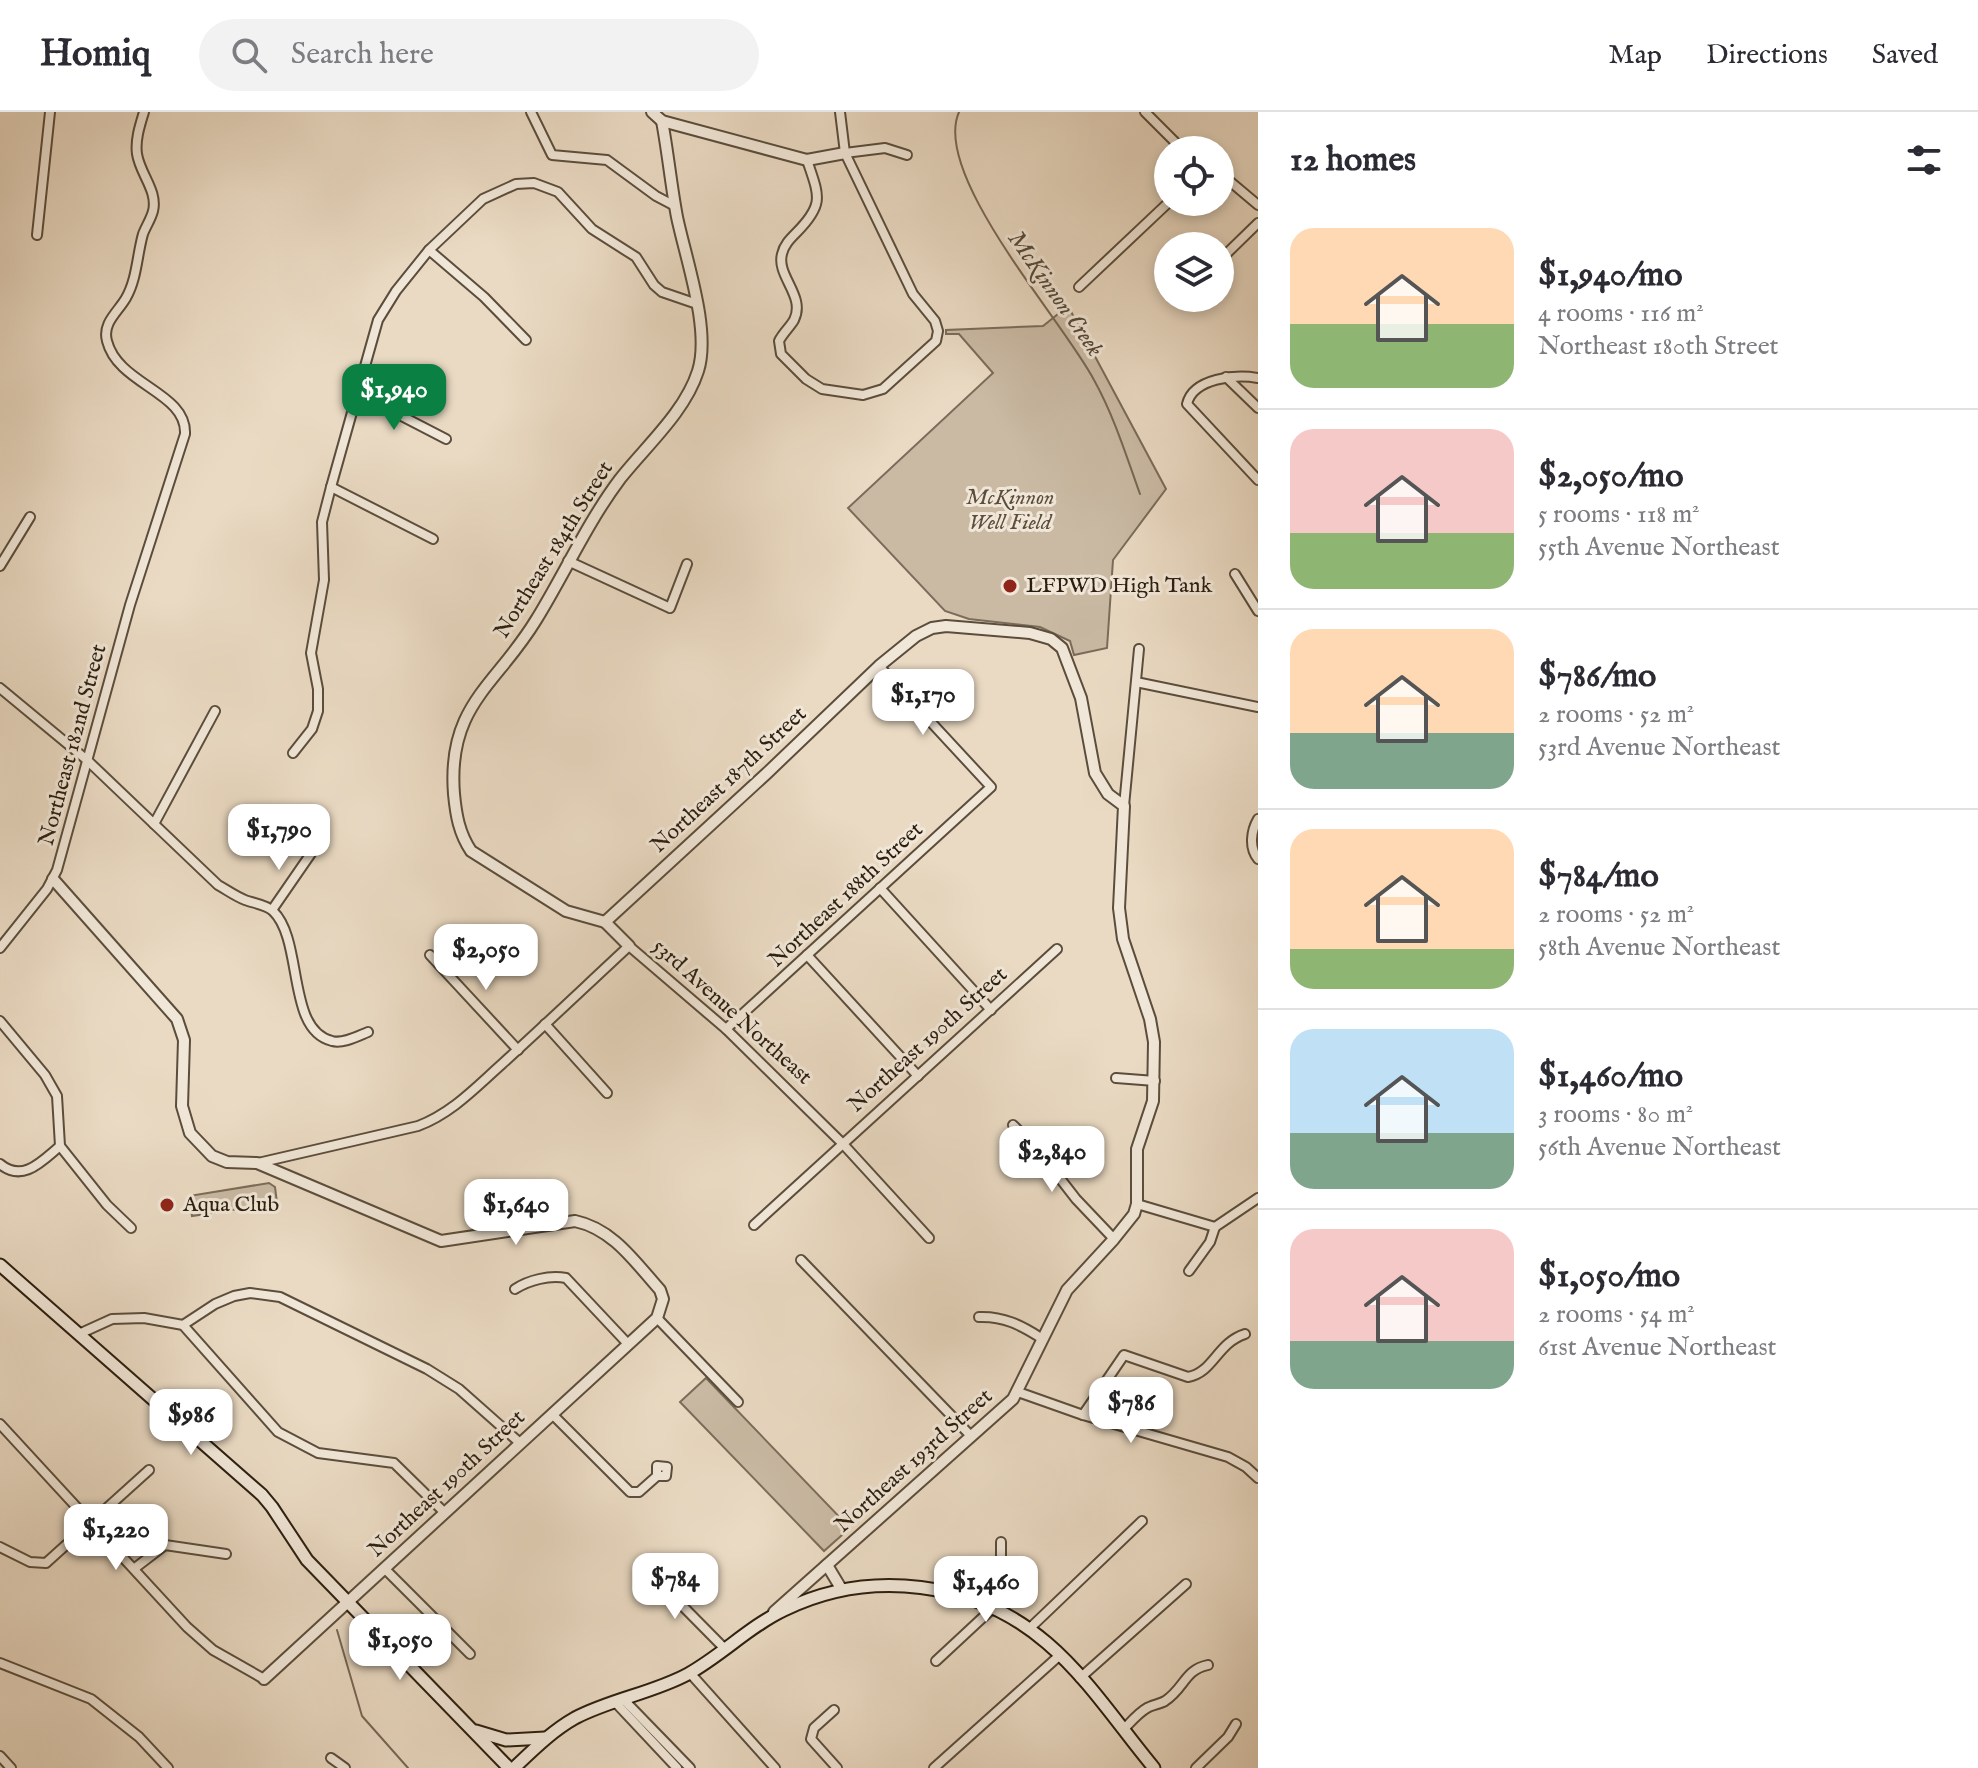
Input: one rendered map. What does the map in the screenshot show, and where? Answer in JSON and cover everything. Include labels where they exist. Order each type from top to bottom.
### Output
[{"type":"main road","points":[[0,1265],[262,1495],[307,1560],[512,1768]]},
{"type":"main road","points":[[766,1620],[799,1603],[842,1590],[898,1585],[963,1596],[993,1608],[1029,1629],[1060,1655],[1154,1768]]},
{"type":"main road","name":"Northeast 193rd Street","points":[[512,1768],[575,1718],[690,1673],[766,1620]]},
{"type":"main road","points":[[471,1729],[506,1740],[546,1738]]},
{"type":"street","points":[[37,235],[50,112]]},
{"type":"street","name":"Northeast 182nd Street","points":[[0,948],[53,879],[152,536],[185,434],[186,423],[177,408],[123,370],[113,359],[106,333],[110,321],[126,299],[144,231],[154,209],[152,191],[136,152],[138,129],[144,112]]},
{"type":"street","points":[[531,112],[552,155],[607,160],[675,206]]},
{"type":"street","points":[[652,112],[662,121],[807,160],[885,148],[907,155]]},
{"type":"street","points":[[807,160],[818,195],[810,221],[785,245],[781,256],[782,269],[796,300],[794,320],[779,341],[781,354],[806,379],[822,389],[863,395],[873,393],[883,389],[928,350],[936,341],[938,331],[935,321],[913,294],[845,153],[840,112]]},
{"type":"street","points":[[1145,112],[1169,136]]},
{"type":"street","name":"Northeast 184th Street","points":[[478,858],[463,839],[457,819],[453,761],[458,736],[474,701],[536,620],[606,500],[682,402],[692,386],[702,352],[697,304],[675,206],[662,121]]},
{"type":"street","points":[[293,753],[312,729],[318,711],[318,689],[311,653],[324,580],[322,522],[331,487],[378,320],[396,291],[429,250],[483,199],[516,184],[534,183],[558,192],[592,229],[636,257],[662,292],[697,304]]},
{"type":"street","points":[[1234,185],[1258,205]]},
{"type":"street","points":[[1079,287],[1154,216]]},
{"type":"street","points":[[1234,246],[1258,223]]},
{"type":"street","points":[[429,250],[484,297],[526,340]]},
{"type":"street","points":[[1226,377],[1258,408]]},
{"type":"street","points":[[1258,378],[1226,377],[1195,392],[1187,404],[1258,480]]},
{"type":"street","points":[[359,394],[446,439]]},
{"type":"street","points":[[331,487],[433,539]]},
{"type":"street","points":[[0,566],[30,517]]},
{"type":"street","points":[[568,561],[670,608],[687,564]]},
{"type":"street","points":[[1235,574],[1258,611]]},
{"type":"street","name":"Northeast 187th Street","points":[[605,922],[879,666],[916,636],[932,628],[1009,630],[1051,639],[1062,648],[1081,698],[1095,773],[1102,787],[1124,806]]},
{"type":"street","points":[[1139,649],[1124,806],[1119,908],[1123,939],[1150,1019],[1154,1042],[1153,1101],[1137,1149],[1137,1204],[1215,1227]]},
{"type":"street","name":"Northeast 188th Street","points":[[726,1029],[991,787],[879,666]]},
{"type":"street","points":[[1136,682],[1258,707]]},
{"type":"street","points":[[0,688],[87,760],[218,885],[242,899],[272,910],[288,934],[305,1017],[316,1031],[332,1041],[347,1040],[368,1032]]},
{"type":"street","points":[[154,824],[215,711]]},
{"type":"street","points":[[1258,819],[1251,841],[1258,859]]},
{"type":"street","points":[[272,910],[312,852]]},
{"type":"street","name":"53rd Avenue Northeast","points":[[478,858],[566,911],[605,922],[726,1029],[843,1144],[929,1238]]},
{"type":"street","points":[[53,879],[177,1019],[184,1040],[182,1106],[190,1133],[212,1156],[227,1162],[257,1163],[437,1119],[518,1050],[629,946]]},
{"type":"street","points":[[880,888],[991,1010]]},
{"type":"street","name":"Northeast 190th Street","points":[[754,1225],[1057,949]]},
{"type":"street","points":[[430,955],[518,1050]]},
{"type":"street","points":[[807,955],[918,1076]]},
{"type":"street","points":[[0,1021],[45,1075],[57,1096],[60,1146],[107,1205],[131,1228]]},
{"type":"street","points":[[545,1024],[607,1093]]},
{"type":"street","points":[[1116,1078],[1155,1081]]},
{"type":"street","points":[[1013,1125],[1114,1239]]},
{"type":"street","points":[[0,1164],[11,1171],[32,1170],[60,1146]]},
{"type":"street","points":[[257,1163],[441,1241],[575,1221],[589,1224],[616,1241],[660,1290],[663,1299],[657,1318],[738,1402]]},
{"type":"street","points":[[1189,1271],[1210,1242],[1215,1227],[1258,1198]]},
{"type":"street","name":"Northeast 193rd Street","points":[[766,1620],[1004,1408],[1018,1392],[1041,1338],[1067,1290],[1129,1222],[1137,1204]]},
{"type":"street","points":[[801,1260],[971,1436]]},
{"type":"street","points":[[515,1289],[526,1282],[557,1276],[566,1278],[628,1344]]},
{"type":"street","points":[[79,1334],[95,1324],[130,1318],[183,1325],[215,1304],[234,1296],[258,1293],[280,1297],[427,1369],[459,1389],[520,1443]]},
{"type":"street","points":[[979,1317],[992,1316],[1018,1323],[1041,1338]]},
{"type":"street","name":"Northeast 190th Street","points":[[264,1679],[657,1318]]},
{"type":"street","points":[[183,1325],[278,1432],[318,1453],[394,1463],[445,1513]]},
{"type":"street","points":[[1083,1415],[1124,1355],[1188,1377],[1196,1376],[1232,1338],[1245,1334]]},
{"type":"street","points":[[1018,1392],[1083,1415],[1228,1457],[1258,1478]]},
{"type":"street","points":[[552,1414],[630,1492],[639,1492],[657,1476]]},
{"type":"street","points":[[0,1424],[201,1640],[223,1657],[264,1679]]},
{"type":"street","points":[[0,1547],[30,1562],[46,1563],[149,1470]]},
{"type":"street","points":[[1029,1629],[1142,1521]]},
{"type":"street","points":[[963,1596],[1001,1558],[1001,1542]]},
{"type":"street","points":[[135,1568],[165,1545],[226,1554]]},
{"type":"street","points":[[827,1565],[832,1578],[842,1590]]},
{"type":"street","points":[[385,1569],[470,1654]]},
{"type":"street","points":[[648,1571],[725,1649]]},
{"type":"street","points":[[1080,1678],[1186,1584]]},
{"type":"street","points":[[936,1661],[993,1608]]},
{"type":"street","points":[[934,1768],[1060,1655]]},
{"type":"street","points":[[0,1663],[91,1699],[139,1737],[168,1768]]},
{"type":"street","points":[[1123,1730],[1146,1708],[1165,1701],[1195,1668],[1208,1665]]},
{"type":"street","points":[[690,1673],[775,1768]]},
{"type":"street","points":[[619,1701],[677,1768]]},
{"type":"street","points":[[619,1701],[690,1768]]},
{"type":"street","points":[[834,1710],[814,1728],[811,1739],[837,1768]]},
{"type":"street","points":[[1196,1768],[1228,1737],[1236,1724]]},
{"type":"street","points":[[0,1756],[11,1768]]},
{"type":"street","points":[[331,1758],[345,1768]]},
{"type":"green space","name":"McKinnon Well Field","points":[[1068,306],[1166,489],[1113,560],[1107,648],[1074,655],[1070,641],[1040,627],[969,619],[945,611],[848,508],[993,373],[959,334],[946,334],[946,330],[1043,326]]},
{"type":"green space","points":[[269,1183],[275,1187],[277,1203],[192,1216],[189,1196]]},
{"type":"green space","points":[[706,1378],[850,1528],[824,1551],[680,1402]]},
{"type":"waterway","name":"McKinnon Creek","points":[[959,112],[956,139],[964,172],[1005,248],[1094,380],[1114,422],[1140,494]]},
{"type":"waterway","points":[[337,1630],[362,1716],[408,1768]]},
{"type":"place","name":"LFPWD High Tank","points":[[1010,586]]},
{"type":"place","name":"Aqua Club","points":[[167,1205]]}]
